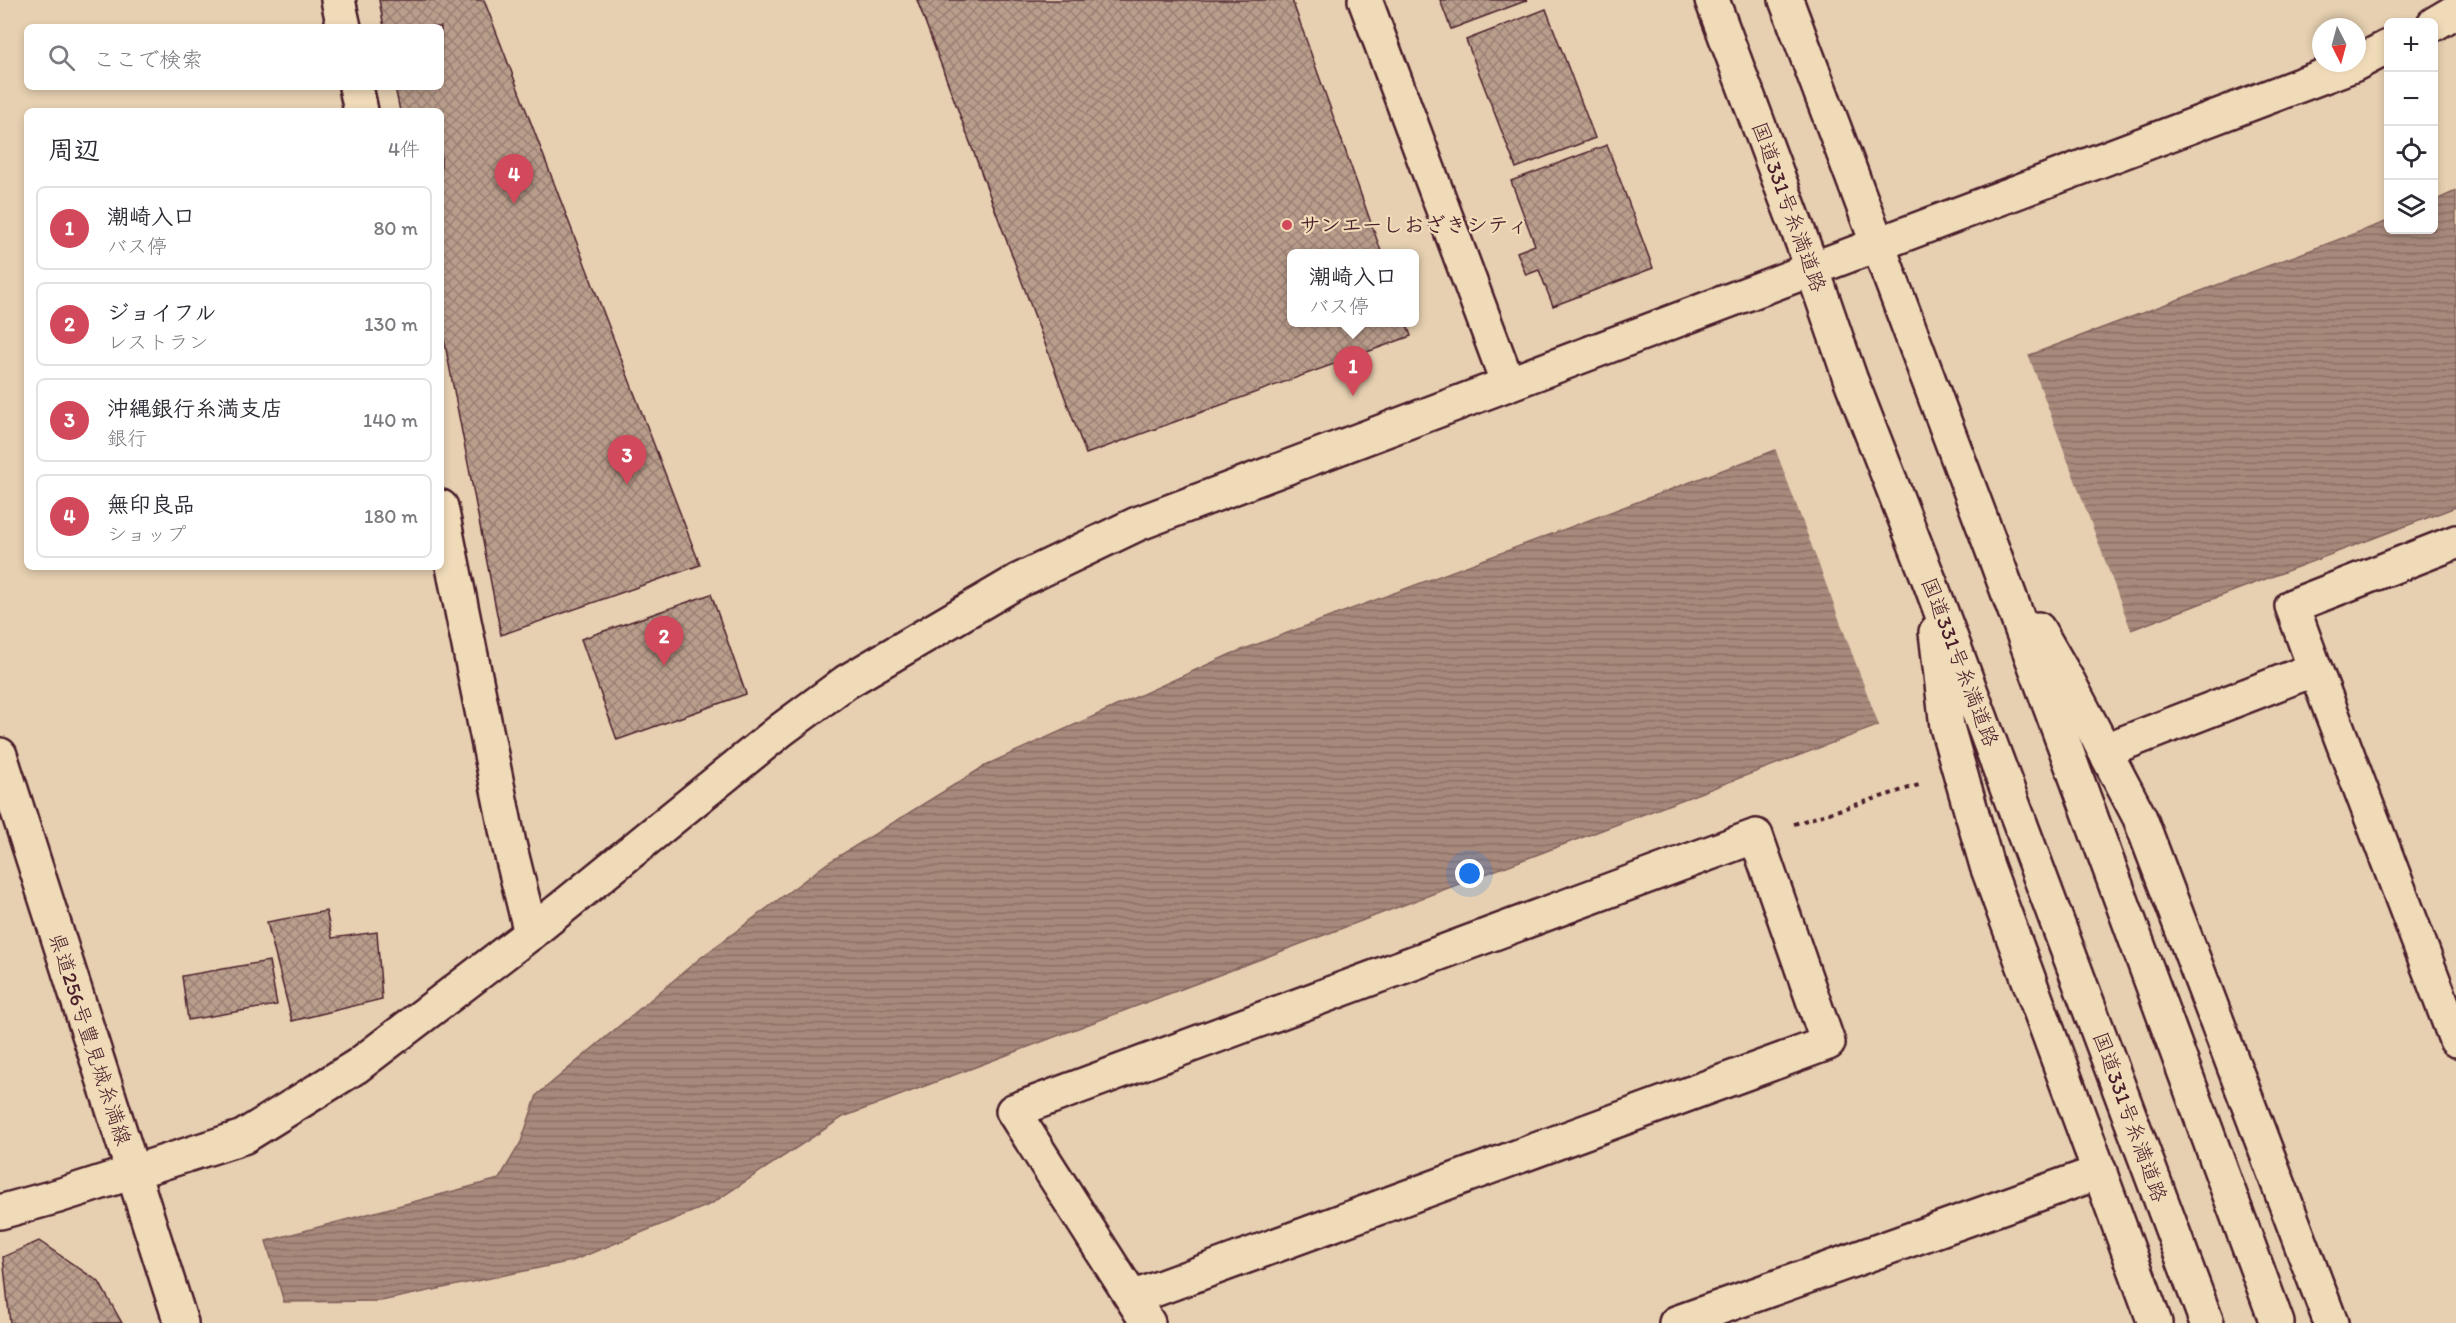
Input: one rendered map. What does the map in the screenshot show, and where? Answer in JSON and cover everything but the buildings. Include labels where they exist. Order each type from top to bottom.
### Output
[{"type":"main road","points":[[338,0],[343,24]]},
{"type":"main road","points":[[1365,0],[1508,384]]},
{"type":"main road","name":"国道331号糸満道路","points":[[1712,0],[1812,268],[1850,378],[1981,717],[2207,1323]]},
{"type":"main road","points":[[1786,0],[1994,554],[2056,686],[2093,827],[2277,1323]]},
{"type":"main road","points":[[2438,21],[2456,11]]},
{"type":"main road","points":[[0,1212],[243,1137],[357,1066],[531,933],[781,730],[846,682],[1018,581],[1137,524],[2353,65],[2384,49]]},
{"type":"main road","points":[[357,90],[360,108]]},
{"type":"main road","points":[[444,522],[509,844],[531,933]]},
{"type":"main road","points":[[2456,542],[2292,606],[2456,1040]]},
{"type":"main road","points":[[1931,585],[1947,727],[1987,866],[2155,1323]]},
{"type":"main road","points":[[2106,750],[2315,669]]},
{"type":"main road","points":[[2056,686],[2106,750],[2140,818],[2331,1323]]},
{"type":"main road","name":"県道256号豊見城糸満線","points":[[0,755],[182,1323]]},
{"type":"main road","points":[[1756,836],[1828,1043],[1140,1311],[1013,1111],[1756,836]]},
{"type":"main road","points":[[1676,1323],[2100,1172]]},
{"type":"path","points":[[1756,836],[1922,784]]},
{"type":"shaded area","points":[[2456,191],[2456,507],[843,1117],[711,1204],[572,1261],[381,1301],[284,1302],[266,1241],[499,1179],[521,1142],[537,1095],[699,959],[826,864],[988,764],[1231,654],[2384,222],[2384,234],[2438,234],[2438,199]]},
{"type":"pier","points":[[2028,354],[2132,633],[1880,728],[1775,448]]},
{"type":"place","name":"無印良品","points":[[514,204]]},
{"type":"place","name":"サンエーしおざきシティ","points":[[1287,225]]},
{"type":"place","name":"潮崎入口","points":[[1353,396]]},
{"type":"place","name":"沖縄銀行糸満支店","points":[[627,485]]},
{"type":"place","name":"ジョイフル","points":[[664,666]]}]
